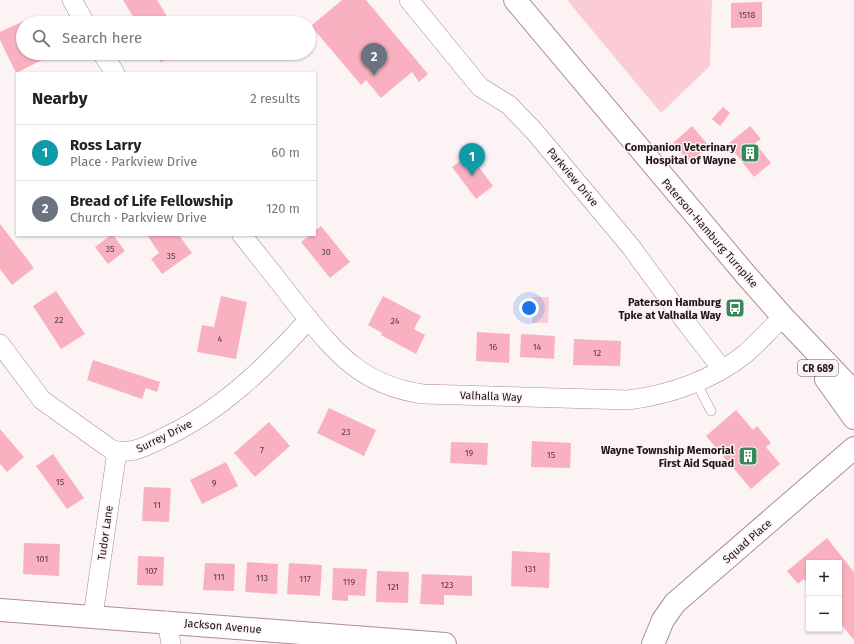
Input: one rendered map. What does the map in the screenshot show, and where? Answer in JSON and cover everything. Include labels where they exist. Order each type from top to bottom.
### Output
[{"type":"street","points":[[72,0],[81,16]]},
{"type":"street","name":"Parkview Drive","points":[[409,0],[480,87],[509,105],[534,131],[631,247],[722,369]]},
{"type":"street","name":"Paterson-Hamburg Turnpike","points":[[515,0],[639,150],[783,317],[854,392]]},
{"type":"street","points":[[107,60],[114,72]]},
{"type":"street","name":"Valhalla Way","points":[[243,236],[329,345],[348,363],[369,377],[408,392],[423,394],[628,400],[668,393],[696,382],[722,369],[744,354],[783,317]]},
{"type":"street","name":"Paterson-Hamburg Turnpike","points":[[783,317],[854,418]]},
{"type":"street","name":"Surrey Drive","points":[[117,451],[124,453],[135,451],[179,431],[214,409],[263,368],[309,319]]},
{"type":"street","points":[[0,344],[42,400],[84,431],[112,450],[117,451]]},
{"type":"street","name":"Squad Place","points":[[653,644],[663,620],[675,603],[854,448]]},
{"type":"street","name":"Tudor Lane","points":[[93,616],[117,451]]},
{"type":"street","name":"Jackson Avenue","points":[[0,610],[167,621],[445,644]]},
{"type":"street","points":[[167,621],[171,644]]},
{"type":"lane","points":[[696,382],[711,411]]},
{"type":"shaded area","points":[[567,0],[712,0],[710,66],[661,113]]},
{"type":"shaded area","points":[[533,297],[549,297],[548,323],[532,323]]},
{"type":"building","points":[[123,0],[157,0],[167,16],[133,16]]},
{"type":"building","points":[[342,0],[366,0],[428,74],[419,82],[412,72],[381,98],[366,80],[361,85],[316,32],[316,22]]},
{"type":"building","points":[[762,2],[762,27],[731,28],[731,3]]},
{"type":"building","points":[[16,25],[16,60],[42,60],[16,73],[0,40],[0,32]]},
{"type":"building","points":[[723,107],[730,113],[720,126],[712,119]]},
{"type":"building","points":[[692,126],[709,146],[689,162],[673,143]]},
{"type":"building","name":"Companion Veterinary Hospital of Wayne","points":[[750,126],[761,139],[755,143],[771,163],[754,177],[728,144]]},
{"type":"building","points":[[469,154],[493,186],[476,199],[452,167]]},
{"type":"building","points":[[0,224],[34,268],[12,285],[0,269]]},
{"type":"building","points":[[321,226],[350,262],[330,278],[301,242],[309,236],[316,236],[316,230]]},
{"type":"building","points":[[110,236],[114,236],[125,251],[108,264],[95,247]]},
{"type":"building","points":[[148,236],[180,236],[192,253],[162,274],[151,259],[159,253]]},
{"type":"building","points":[[56,291],[85,334],[61,349],[33,306]]},
{"type":"building","points":[[221,296],[247,302],[236,359],[197,352],[202,325],[214,327]]},
{"type":"building","points":[[383,296],[421,316],[414,329],[425,335],[416,354],[381,335],[382,333],[368,325]]},
{"type":"building","points":[[734,304],[739,309],[736,312],[731,306]]},
{"type":"building","points":[[477,332],[510,334],[509,363],[476,361]]},
{"type":"building","points":[[521,334],[555,336],[554,359],[520,357]]},
{"type":"building","points":[[574,339],[621,341],[620,366],[573,365]]},
{"type":"building","points":[[93,360],[160,382],[157,392],[146,388],[142,399],[87,380]]},
{"type":"building","points":[[329,408],[376,430],[364,456],[317,433]]},
{"type":"building","name":"Wayne Township Memorial First Aid Squad","points":[[736,410],[753,430],[757,426],[771,443],[766,447],[780,464],[751,489],[706,436]]},
{"type":"building","points":[[269,422],[290,446],[255,477],[234,453]]},
{"type":"building","points":[[0,429],[24,457],[7,472],[0,464]]},
{"type":"building","points":[[532,441],[571,443],[570,468],[531,467]]},
{"type":"building","points":[[451,442],[488,443],[487,465],[450,463]]},
{"type":"building","points":[[53,454],[84,498],[67,509],[36,466]]},
{"type":"building","points":[[226,462],[238,486],[202,504],[190,480]]},
{"type":"building","points":[[144,487],[171,488],[169,522],[142,521]]},
{"type":"building","points":[[827,538],[854,572],[854,640],[842,626],[842,560],[806,560],[806,581],[804,579],[798,584],[787,571]]},
{"type":"building","points":[[24,543],[60,544],[59,576],[23,574]]},
{"type":"building","points":[[512,551],[550,553],[549,588],[511,586]]},
{"type":"building","points":[[138,556],[164,557],[163,586],[137,585]]},
{"type":"building","points":[[247,562],[278,564],[277,594],[245,592]]},
{"type":"building","points":[[205,563],[235,564],[234,591],[203,590]]},
{"type":"building","points":[[289,563],[322,565],[320,596],[287,594]]},
{"type":"building","points":[[333,568],[367,569],[365,596],[348,595],[348,601],[332,600]]},
{"type":"building","points":[[377,571],[409,572],[408,603],[376,602]]},
{"type":"building","points":[[422,574],[472,576],[472,596],[444,595],[444,605],[420,604]]},
{"type":"place","name":"Bread of Life Fellowship","points":[[374,76]]},
{"type":"place","name":"Companion Veterinary Hospital of Wayne","points":[[750,153]]},
{"type":"place","name":"Ross Larry","points":[[472,176]]},
{"type":"place","name":"Paterson Hamburg Tpke at Valhalla Way","points":[[735,308]]},
{"type":"place","name":"Wayne Township Memorial First Aid Squad","points":[[748,456]]}]
